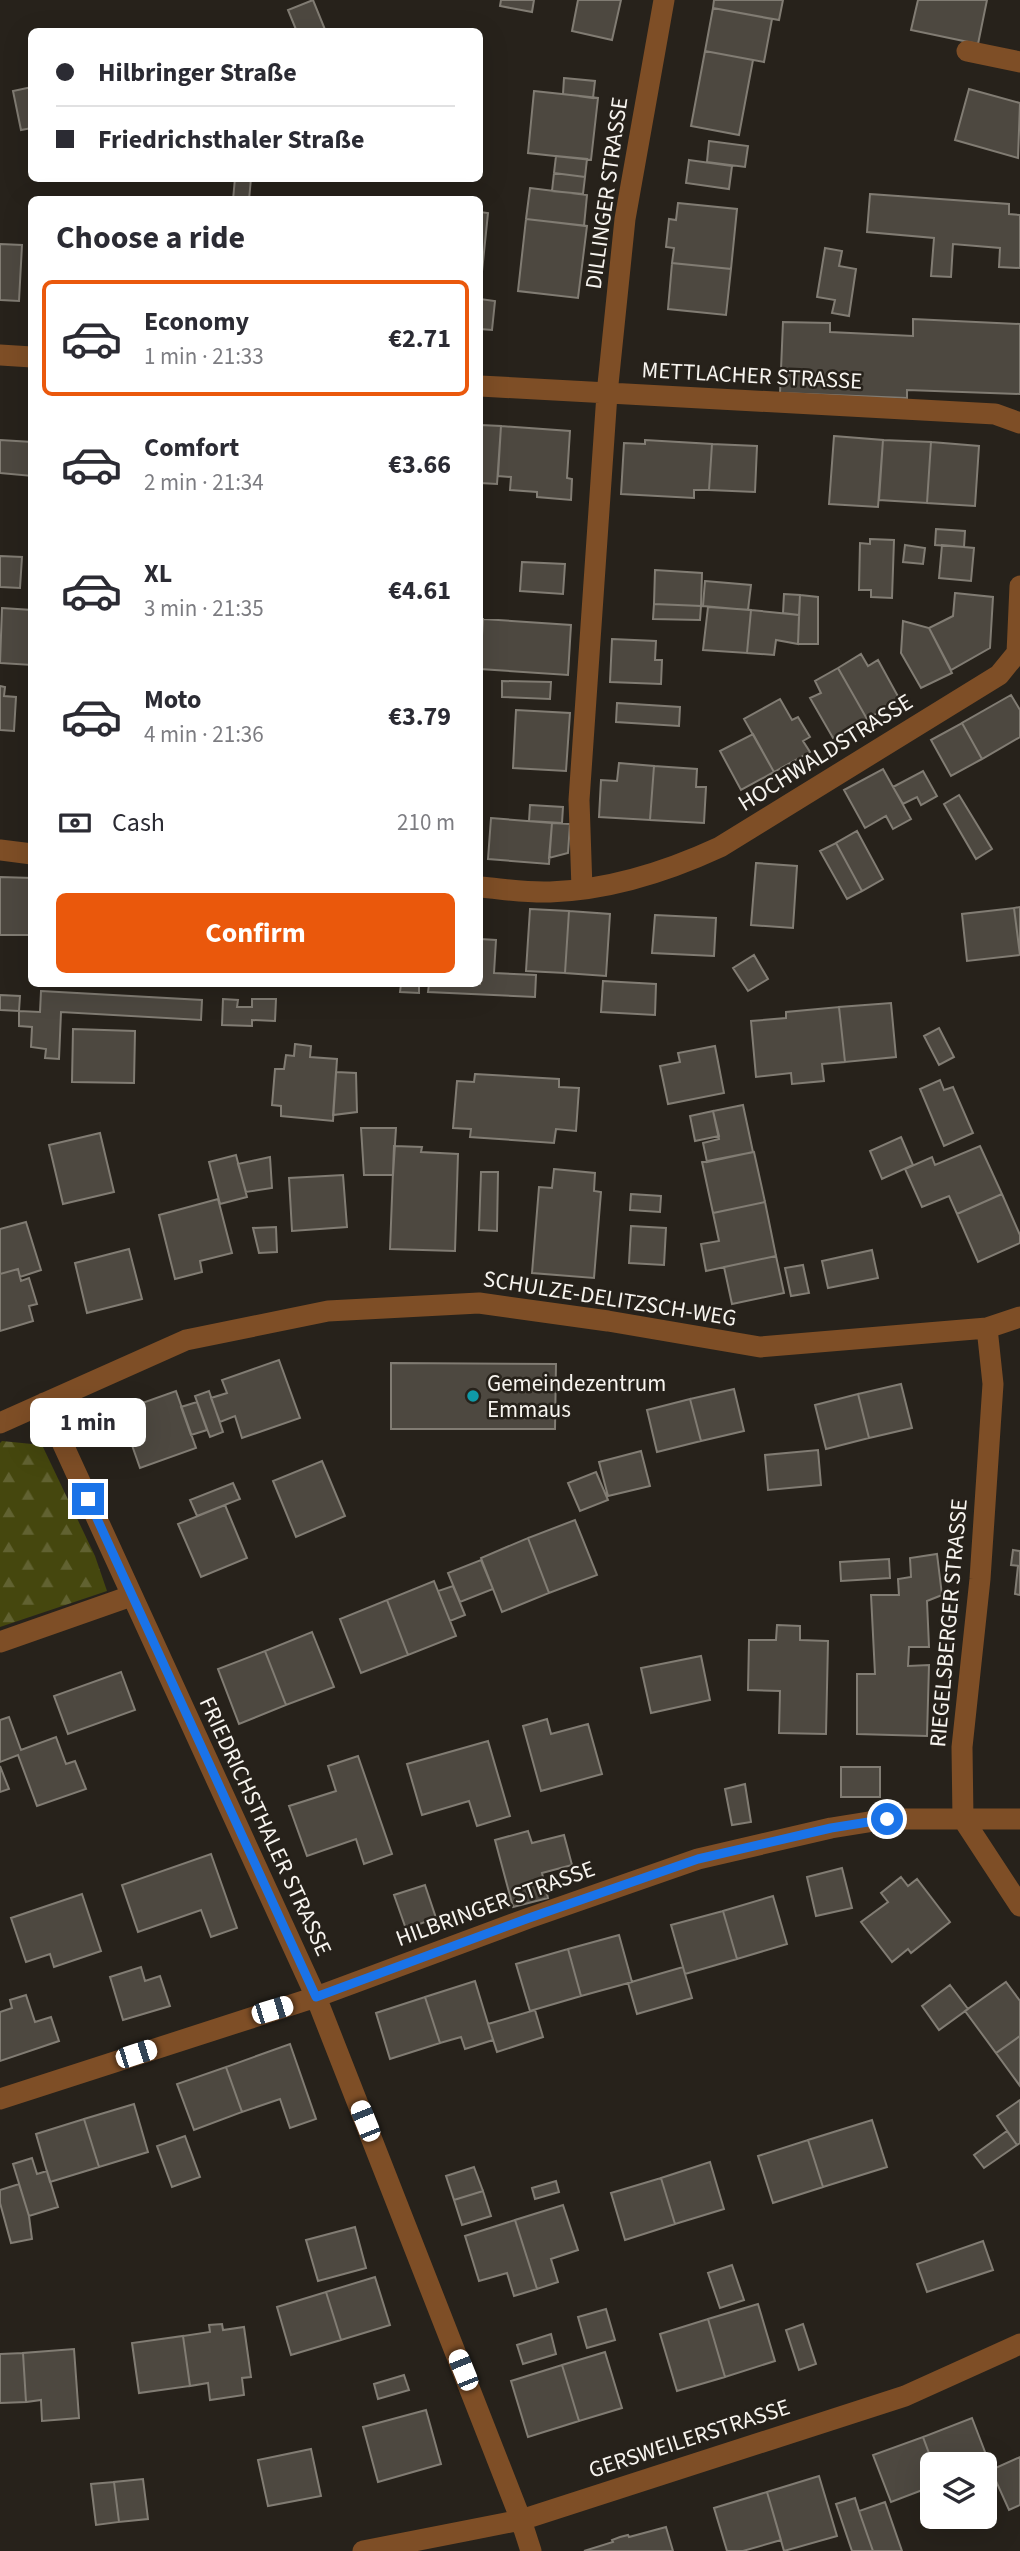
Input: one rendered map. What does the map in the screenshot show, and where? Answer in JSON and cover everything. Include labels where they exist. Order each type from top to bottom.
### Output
[{"type":"street","name":"DILLINGER STRASSE","points":[[607,394],[625,219],[664,0]]},
{"type":"street","points":[[967,51],[1020,62]]},
{"type":"street","points":[[0,355],[28,357]]},
{"type":"street","name":"METTLACHER STRASSE","points":[[483,386],[995,414],[1019,429]]},
{"type":"street","points":[[582,889],[579,800],[607,394]]},
{"type":"street","name":"HOCHWALDSTRASSE","points":[[483,887],[548,892],[615,885],[679,866],[720,847],[999,675],[1017,653],[1020,586]]},
{"type":"street","points":[[0,850],[28,853]]},
{"type":"street","name":"SCHULZE-DELITZSCH-WEG","points":[[0,1423],[186,1340],[328,1311],[480,1303],[760,1347],[987,1328],[1020,1317]]},
{"type":"street","name":"RIEGELSBERGER STRASSE","points":[[963,1819],[962,1747],[980,1579],[993,1384],[987,1328]]},
{"type":"street","name":"FRIEDRICHSTHALER STRASSE","points":[[44,1403],[316,1997],[522,2519],[531,2551]]},
{"type":"street","points":[[0,1642],[131,1596]]},
{"type":"street","name":"HILBRINGER STRASSE","points":[[0,2099],[316,1997],[698,1859],[831,1828],[887,1819],[1020,1819]]},
{"type":"street","points":[[963,1819],[1020,1906]]},
{"type":"street","name":"GERSWEILERSTRASSE","points":[[363,2551],[522,2519],[905,2396],[1020,2344]]},
{"type":"green space","points":[[0,1443],[42,1445],[95,1556],[107,1591],[0,1627]]},
{"type":"building","points":[[313,0],[324,28],[295,28],[288,10]]},
{"type":"building","points":[[501,0],[534,0],[532,12],[500,6]]},
{"type":"building","points":[[578,0],[621,0],[612,40],[572,31]]},
{"type":"building","points":[[714,0],[783,0],[779,20],[713,8]]},
{"type":"building","points":[[918,0],[987,0],[978,44],[911,30]]},
{"type":"building","points":[[713,8],[772,19],[764,62],[705,51]]},
{"type":"building","points":[[705,51],[753,60],[739,135],[691,126]]},
{"type":"building","points":[[564,78],[595,81],[593,98],[563,94]]},
{"type":"building","points":[[28,88],[28,129],[21,130],[13,91]]},
{"type":"building","points":[[969,89],[1020,103],[1018,158],[955,140]]},
{"type":"building","points":[[534,91],[598,98],[591,160],[528,153]]},
{"type":"building","points":[[709,141],[748,146],[745,167],[707,162]]},
{"type":"building","points":[[556,156],[587,159],[585,177],[554,173]]},
{"type":"building","points":[[689,160],[732,166],[729,189],[686,183]]},
{"type":"building","points":[[554,173],[585,177],[583,194],[552,191]]},
{"type":"building","points":[[235,182],[251,182],[249,196],[233,196]]},
{"type":"building","points":[[530,188],[587,195],[584,226],[526,219]]},
{"type":"building","points":[[870,194],[1009,204],[1009,214],[1020,215],[1020,268],[999,267],[1000,248],[953,244],[951,277],[931,276],[934,238],[867,232]]},
{"type":"building","points":[[678,203],[737,209],[731,269],[672,263],[674,248],[666,247],[669,219],[676,220]]},
{"type":"building","points":[[483,212],[488,213],[483,262]]},
{"type":"building","points":[[526,219],[587,226],[578,298],[518,291]]},
{"type":"building","points":[[0,244],[22,245],[19,301],[0,300]]},
{"type":"building","points":[[825,248],[842,251],[839,266],[856,269],[849,316],[832,313],[835,300],[817,297]]},
{"type":"building","points":[[672,263],[731,269],[726,315],[668,309]]},
{"type":"building","points":[[483,299],[495,301],[492,330],[483,329]]},
{"type":"building","points":[[913,319],[1020,324],[1020,394],[907,390],[907,398],[780,393],[783,322],[830,323],[830,332],[913,336]]},
{"type":"building","points":[[483,425],[501,426],[497,484],[483,483]]},
{"type":"building","points":[[501,426],[570,431],[567,478],[572,479],[571,500],[537,497],[537,492],[510,490],[511,477],[498,476]]},
{"type":"building","points":[[834,436],[883,440],[878,507],[829,504]]},
{"type":"building","points":[[0,440],[28,442],[28,476],[0,473]]},
{"type":"building","points":[[645,440],[712,444],[709,490],[694,490],[694,498],[621,494],[624,443],[645,444]]},
{"type":"building","points":[[883,440],[931,442],[927,503],[879,500]]},
{"type":"building","points":[[931,442],[979,446],[975,506],[927,503]]},
{"type":"building","points":[[712,444],[757,446],[755,492],[709,490]]},
{"type":"building","points":[[936,529],[965,531],[964,547],[935,545]]},
{"type":"building","points":[[870,539],[894,540],[892,598],[871,597],[871,590],[859,590],[860,543],[870,544]]},
{"type":"building","points":[[905,545],[925,548],[923,564],[903,562]]},
{"type":"building","points":[[942,545],[974,548],[971,581],[939,578]]},
{"type":"building","points":[[0,556],[22,557],[20,588],[0,587]]},
{"type":"building","points":[[522,562],[565,564],[563,594],[520,591]]},
{"type":"building","points":[[655,570],[702,573],[701,606],[654,604]]},
{"type":"building","points":[[705,581],[751,585],[748,610],[703,606]]},
{"type":"building","points":[[955,593],[993,597],[990,648],[951,670],[929,628],[953,616]]},
{"type":"building","points":[[784,594],[800,595],[799,615],[783,613]]},
{"type":"building","points":[[800,595],[818,597],[818,644],[798,644]]},
{"type":"building","points":[[654,604],[701,606],[700,620],[653,619]]},
{"type":"building","points":[[708,607],[751,610],[747,653],[703,650]]},
{"type":"building","points":[[2,608],[28,610],[28,665],[0,663]]},
{"type":"building","points":[[751,610],[799,615],[798,644],[776,640],[774,655],[747,653]]},
{"type":"building","points":[[483,619],[571,625],[568,675],[483,669]]},
{"type":"building","points":[[903,621],[929,628],[952,673],[921,688],[901,653]]},
{"type":"building","points":[[612,639],[656,641],[655,660],[662,660],[661,684],[610,682]]},
{"type":"building","points":[[861,654],[868,666],[878,660],[900,700],[867,719],[838,668]]},
{"type":"building","points":[[838,668],[867,719],[833,738],[810,698],[821,693],[815,681]]},
{"type":"building","points":[[502,681],[551,682],[550,699],[502,697]]},
{"type":"building","points":[[0,686],[5,687],[4,696],[16,697],[14,731],[0,730]]},
{"type":"building","points":[[1011,695],[1020,710],[1020,737],[982,759],[962,723]]},
{"type":"building","points":[[780,699],[792,720],[798,717],[810,737],[803,741],[810,752],[774,772],[744,719]]},
{"type":"building","points":[[617,703],[680,707],[679,726],[616,722]]},
{"type":"building","points":[[516,710],[570,713],[566,771],[513,768]]},
{"type":"building","points":[[962,723],[982,759],[951,776],[931,740]]},
{"type":"building","points":[[753,734],[774,772],[741,790],[720,751]]},
{"type":"building","points":[[619,763],[654,766],[650,820],[599,817],[601,780],[617,781]]},
{"type":"building","points":[[654,766],[697,769],[696,787],[706,787],[704,823],[650,820]]},
{"type":"building","points":[[883,769],[911,819],[893,829],[886,816],[865,828],[844,790]]},
{"type":"building","points":[[923,771],[937,796],[921,805],[917,797],[903,804],[893,787]]},
{"type":"building","points":[[959,795],[992,849],[976,859],[944,804]]},
{"type":"building","points":[[530,805],[563,807],[562,823],[529,821]]},
{"type":"building","points":[[491,818],[552,823],[549,864],[488,859]]},
{"type":"building","points":[[552,823],[570,824],[568,853],[549,858]]},
{"type":"building","points":[[857,831],[883,879],[862,891],[836,843]]},
{"type":"building","points":[[836,843],[862,891],[847,899],[820,851]]},
{"type":"building","points":[[756,863],[797,866],[793,928],[751,925]]},
{"type":"building","points":[[0,877],[28,878],[28,935],[0,935]]},
{"type":"building","points":[[1020,907],[1020,955],[1014,908]]},
{"type":"building","points":[[1014,908],[1020,955],[967,961],[962,914]]},
{"type":"building","points":[[530,909],[569,911],[565,973],[526,971]]},
{"type":"building","points":[[569,911],[610,914],[606,976],[565,973]]},
{"type":"building","points":[[655,915],[716,918],[714,956],[652,953]]},
{"type":"building","points":[[483,939],[496,940],[494,973],[536,975],[535,997],[428,992],[429,987],[483,987]]},
{"type":"building","points":[[754,955],[768,979],[748,991],[733,968]]},
{"type":"building","points":[[603,981],[656,984],[655,1015],[601,1012]]},
{"type":"building","points":[[401,987],[419,987],[419,993],[400,992]]},
{"type":"building","points":[[41,991],[202,1000],[201,1020],[61,1012],[59,1059],[45,1058],[46,1049],[31,1047],[32,1027],[19,1026],[19,1011],[40,1012]]},
{"type":"building","points":[[0,995],[20,996],[19,1011],[0,1010]]},
{"type":"building","points":[[223,999],[238,1000],[237,1007],[252,1007],[252,999],[276,999],[275,1021],[252,1020],[252,1026],[222,1025]]},
{"type":"building","points":[[891,1003],[896,1057],[845,1062],[839,1007]]},
{"type":"building","points":[[839,1007],[845,1062],[822,1064],[824,1081],[792,1084],[791,1073],[756,1077],[751,1021],[786,1018],[786,1012]]},
{"type":"building","points":[[939,1028],[954,1057],[939,1065],[924,1036]]},
{"type":"building","points":[[73,1029],[135,1031],[134,1083],[72,1082]]},
{"type":"building","points":[[295,1044],[311,1046],[310,1057],[337,1059],[333,1121],[281,1116],[281,1106],[272,1105],[275,1069],[284,1069],[286,1055],[294,1056]]},
{"type":"building","points":[[715,1046],[724,1093],[668,1104],[660,1066],[680,1062],[678,1053]]},
{"type":"building","points":[[336,1072],[356,1073],[357,1112],[333,1115]]},
{"type":"building","points":[[475,1074],[559,1079],[559,1087],[579,1088],[576,1131],[556,1129],[554,1143],[470,1137],[471,1129],[453,1128],[457,1081],[474,1082]]},
{"type":"building","points":[[940,1080],[944,1090],[953,1087],[973,1133],[944,1146],[920,1089]]},
{"type":"building","points":[[743,1105],[753,1152],[707,1162],[703,1143],[719,1139],[713,1111]]},
{"type":"building","points":[[713,1111],[719,1136],[695,1141],[690,1116]]},
{"type":"building","points":[[361,1128],[396,1128],[393,1175],[364,1175]]},
{"type":"building","points":[[100,1133],[114,1192],[63,1204],[49,1145]]},
{"type":"building","points":[[901,1137],[913,1165],[882,1179],[870,1151]]},
{"type":"building","points":[[394,1146],[422,1147],[421,1152],[458,1154],[455,1251],[390,1249]]},
{"type":"building","points":[[980,1146],[1002,1194],[957,1214],[949,1196],[922,1207],[905,1169],[932,1157],[935,1165]]},
{"type":"building","points":[[754,1152],[765,1202],[713,1213],[702,1162]]},
{"type":"building","points":[[236,1155],[247,1197],[220,1204],[209,1162]]},
{"type":"building","points":[[270,1157],[272,1188],[246,1192],[238,1164]]},
{"type":"building","points":[[554,1169],[595,1173],[594,1191],[601,1192],[594,1278],[532,1273],[539,1187],[552,1188]]},
{"type":"building","points":[[481,1172],[498,1172],[497,1231],[479,1230]]},
{"type":"building","points":[[343,1175],[347,1227],[292,1231],[289,1178]]},
{"type":"building","points":[[631,1194],[661,1196],[660,1212],[630,1210]]},
{"type":"building","points":[[1002,1194],[1020,1235],[1020,1243],[978,1262],[957,1214]]},
{"type":"building","points":[[218,1199],[232,1253],[200,1261],[202,1272],[175,1279],[159,1215]]},
{"type":"building","points":[[765,1202],[776,1256],[706,1271],[701,1244],[719,1241],[713,1213]]},
{"type":"building","points":[[26,1222],[41,1270],[20,1277],[18,1269],[0,1274],[0,1229]]},
{"type":"building","points":[[631,1226],[666,1228],[664,1265],[629,1263]]},
{"type":"building","points":[[276,1227],[277,1252],[259,1253],[253,1228]]},
{"type":"building","points":[[129,1249],[142,1299],[87,1313],[75,1263]]},
{"type":"building","points":[[872,1250],[878,1278],[828,1288],[822,1261]]},
{"type":"building","points":[[776,1256],[784,1293],[732,1304],[724,1267]]},
{"type":"building","points":[[803,1265],[809,1293],[791,1296],[785,1268]]},
{"type":"building","points":[[18,1269],[21,1281],[29,1278],[37,1304],[29,1306],[33,1321],[0,1331],[0,1274]]},
{"type":"building","points":[[279,1360],[300,1418],[242,1438],[235,1416],[220,1422],[211,1398],[227,1393],[222,1380]]},
{"type":"building","name":"Gemeindezentrum Emmaus","points":[[391,1363],[556,1364],[555,1429],[391,1429]]},
{"type":"building","points":[[901,1384],[912,1428],[869,1438],[858,1394]]},
{"type":"building","points":[[734,1389],[744,1431],[701,1441],[690,1399]]},
{"type":"building","points":[[176,1391],[196,1448],[140,1468],[127,1431],[136,1428],[128,1408]]},
{"type":"building","points":[[209,1391],[223,1432],[210,1437],[195,1396]]},
{"type":"building","points":[[858,1394],[869,1438],[826,1449],[815,1405]]},
{"type":"building","points":[[690,1399],[701,1441],[657,1452],[647,1410]]},
{"type":"building","points":[[197,1402],[207,1430],[191,1435],[181,1407]]},
{"type":"building","points":[[818,1450],[821,1485],[768,1490],[765,1455]]},
{"type":"building","points":[[641,1451],[650,1486],[608,1496],[599,1462]]},
{"type":"building","points":[[322,1461],[345,1516],[296,1537],[273,1481]]},
{"type":"building","points":[[596,1472],[608,1500],[580,1511],[568,1483]]},
{"type":"building","points":[[233,1483],[240,1499],[197,1516],[190,1500]]},
{"type":"building","points":[[225,1505],[247,1558],[201,1577],[178,1524]]},
{"type":"building","points":[[575,1520],[597,1575],[549,1593],[528,1538]]},
{"type":"building","points":[[528,1538],[549,1593],[502,1612],[481,1558]]},
{"type":"building","points":[[1013,1550],[1020,1551],[1020,1566],[1011,1565]]},
{"type":"building","points":[[937,1554],[942,1595],[927,1601],[929,1647],[909,1647],[908,1666],[929,1665],[927,1736],[857,1734],[857,1674],[875,1674],[871,1595],[899,1595],[898,1579],[911,1577],[910,1558]]},
{"type":"building","points":[[889,1559],[890,1578],[841,1581],[840,1562]]},
{"type":"building","points":[[481,1560],[493,1589],[460,1602],[448,1573]]},
{"type":"building","points":[[1020,1566],[1020,1595],[1015,1594]]},
{"type":"building","points":[[434,1581],[456,1636],[408,1655],[387,1600]]},
{"type":"building","points":[[453,1586],[465,1615],[450,1621],[438,1591]]},
{"type":"building","points":[[387,1600],[408,1655],[361,1673],[340,1619]]},
{"type":"building","points":[[777,1625],[800,1626],[800,1640],[828,1641],[826,1734],[779,1733],[780,1691],[748,1690],[749,1640],[776,1640]]},
{"type":"building","points":[[312,1632],[334,1687],[286,1705],[265,1651]]},
{"type":"building","points":[[265,1651],[286,1705],[239,1724],[218,1669]]},
{"type":"building","points":[[701,1656],[710,1700],[651,1713],[641,1668]]},
{"type":"building","points":[[121,1672],[135,1710],[68,1734],[54,1696]]},
{"type":"building","points":[[9,1717],[21,1750],[56,1737],[66,1764],[75,1761],[86,1789],[37,1806],[18,1755],[0,1762],[0,1720]]},
{"type":"building","points":[[547,1719],[551,1734],[588,1724],[602,1774],[541,1791],[523,1726]]},
{"type":"building","points":[[488,1741],[510,1816],[477,1826],[469,1801],[422,1815],[407,1764]]},
{"type":"building","points":[[358,1756],[392,1854],[364,1864],[356,1839],[307,1856],[289,1806],[336,1791],[328,1766]]},
{"type":"building","points":[[0,1766],[9,1789],[0,1792]]},
{"type":"building","points":[[841,1767],[880,1767],[880,1797],[841,1797]]},
{"type":"building","points":[[745,1784],[751,1822],[732,1825],[725,1789]]},
{"type":"building","points":[[528,1831],[532,1843],[564,1835],[572,1865],[542,1873],[548,1898],[513,1907],[495,1840]]},
{"type":"building","points":[[211,1854],[237,1928],[211,1937],[201,1910],[138,1932],[122,1885]]},
{"type":"building","points":[[842,1868],[852,1908],[816,1916],[807,1877]]},
{"type":"building","points":[[901,1877],[908,1886],[917,1879],[950,1922],[911,1953],[908,1949],[892,1962],[861,1922],[888,1902],[881,1893]]},
{"type":"building","points":[[425,1885],[436,1918],[406,1929],[394,1895]]},
{"type":"building","points":[[82,1894],[101,1951],[54,1967],[50,1954],[26,1962],[11,1918]]},
{"type":"building","points":[[773,1896],[787,1944],[737,1959],[723,1911]]},
{"type":"building","points":[[723,1911],[737,1959],[685,1974],[671,1925]]},
{"type":"building","points":[[619,1935],[632,1982],[581,1996],[568,1949]]},
{"type":"building","points":[[568,1949],[581,1996],[530,2011],[516,1964]]},
{"type":"building","points":[[141,1967],[145,1981],[160,1976],[170,2006],[123,2020],[110,1977]]},
{"type":"building","points":[[683,1967],[692,1998],[637,2014],[628,1983]]},
{"type":"building","points":[[475,1981],[493,2040],[465,2049],[461,2037],[440,2043],[425,1997]]},
{"type":"building","points":[[1006,1982],[1020,2001],[1020,2036],[996,2053],[965,2011]]},
{"type":"building","points":[[950,1985],[968,2009],[939,2030],[922,2006]]},
{"type":"building","points":[[26,1995],[35,2022],[51,2017],[59,2041],[0,2061],[0,2012],[12,2008],[10,2000]]},
{"type":"building","points":[[425,1997],[440,2043],[390,2059],[376,2013]]},
{"type":"building","points":[[535,2010],[543,2037],[497,2052],[488,2024]]},
{"type":"building","points":[[1020,2036],[1020,2086],[996,2053]]},
{"type":"building","points":[[290,2044],[316,2119],[290,2128],[280,2099],[242,2112],[226,2067]]},
{"type":"building","points":[[226,2067],[242,2112],[194,2130],[177,2084]]},
{"type":"building","points":[[1020,2100],[1020,2143],[1017,2145],[997,2116]]},
{"type":"building","points":[[134,2104],[148,2152],[99,2167],[84,2119]]},
{"type":"building","points":[[84,2119],[99,2167],[50,2182],[36,2134]]},
{"type":"building","points":[[872,2120],[887,2167],[823,2187],[808,2140]]},
{"type":"building","points":[[1007,2131],[1017,2145],[984,2168],[974,2155]]},
{"type":"building","points":[[185,2136],[200,2177],[172,2187],[157,2146]]},
{"type":"building","points":[[808,2140],[823,2187],[773,2203],[758,2156]]},
{"type":"building","points":[[32,2158],[37,2174],[47,2171],[58,2207],[29,2216],[13,2164]]},
{"type":"building","points":[[710,2162],[724,2209],[675,2224],[661,2178]]},
{"type":"building","points":[[474,2167],[483,2191],[454,2200],[446,2176]]},
{"type":"building","points":[[661,2178],[675,2224],[625,2240],[611,2193]]},
{"type":"building","points":[[556,2181],[559,2192],[535,2199],[532,2188]]},
{"type":"building","points":[[19,2184],[29,2216],[32,2239],[11,2243],[0,2203],[0,2190]]},
{"type":"building","points":[[483,2191],[491,2216],[462,2225],[454,2200]]},
{"type":"building","points":[[563,2205],[578,2250],[551,2259],[558,2282],[537,2289],[515,2220]]},
{"type":"building","points":[[515,2220],[537,2289],[514,2296],[507,2273],[479,2281],[465,2236]]},
{"type":"building","points":[[355,2227],[366,2268],[318,2281],[306,2240]]},
{"type":"building","points":[[983,2241],[993,2270],[927,2292],[917,2264]]},
{"type":"building","points":[[732,2265],[744,2300],[720,2308],[708,2273]]},
{"type":"building","points":[[375,2277],[390,2325],[341,2340],[326,2292]]},
{"type":"building","points":[[326,2292],[341,2340],[291,2355],[277,2307]]},
{"type":"building","points":[[758,2304],[775,2361],[725,2377],[708,2319]]},
{"type":"building","points":[[606,2309],[615,2340],[587,2348],[578,2317]]},
{"type":"building","points":[[708,2319],[725,2377],[677,2391],[660,2334]]},
{"type":"building","points":[[222,2324],[223,2330],[244,2327],[251,2377],[242,2378],[244,2395],[210,2400],[208,2383],[190,2386],[183,2336],[210,2332],[209,2325]]},
{"type":"building","points":[[803,2324],[816,2364],[799,2370],[786,2330]]},
{"type":"building","points":[[551,2334],[556,2354],[523,2364],[517,2345]]},
{"type":"building","points":[[183,2336],[190,2386],[139,2393],[132,2343]]},
{"type":"building","points":[[74,2349],[79,2418],[42,2421],[41,2400],[26,2402],[23,2353]]},
{"type":"building","points":[[605,2352],[622,2408],[579,2421],[562,2365]]},
{"type":"building","points":[[23,2353],[26,2402],[0,2403],[0,2354]]},
{"type":"building","points":[[562,2365],[579,2421],[528,2437],[511,2381]]},
{"type":"building","points":[[404,2375],[409,2390],[378,2399],[374,2384]]},
{"type":"building","points":[[426,2410],[441,2464],[378,2482],[363,2427]]},
{"type":"building","points":[[972,2418],[985,2452],[929,2452],[923,2437]]},
{"type":"building","points":[[923,2437],[929,2452],[920,2452],[920,2491],[891,2502],[873,2455]]},
{"type":"building","points":[[311,2449],[321,2496],[268,2506],[258,2460]]},
{"type":"building","points":[[1020,2457],[1020,2505],[1009,2510],[997,2483],[997,2467]]},
{"type":"building","points":[[819,2476],[837,2536],[784,2551],[767,2492]]},
{"type":"building","points":[[143,2479],[148,2519],[119,2522],[114,2482]]},
{"type":"building","points":[[114,2482],[119,2522],[96,2525],[91,2484]]},
{"type":"building","points":[[767,2492],[781,2540],[743,2551],[727,2551],[714,2508]]},
{"type":"building","points":[[855,2498],[873,2551],[852,2551],[836,2504]]},
{"type":"building","points":[[885,2502],[902,2551],[873,2551],[859,2511]]},
{"type":"building","points":[[666,2527],[673,2551],[584,2551],[613,2542],[612,2540],[620,2537]]},
{"type":"place","name":"Gemeindezentrum Emmaus","points":[[473,1396]]},
{"type":"route","points":[[88,1499],[316,1997],[698,1859],[831,1828],[887,1819]]}]
